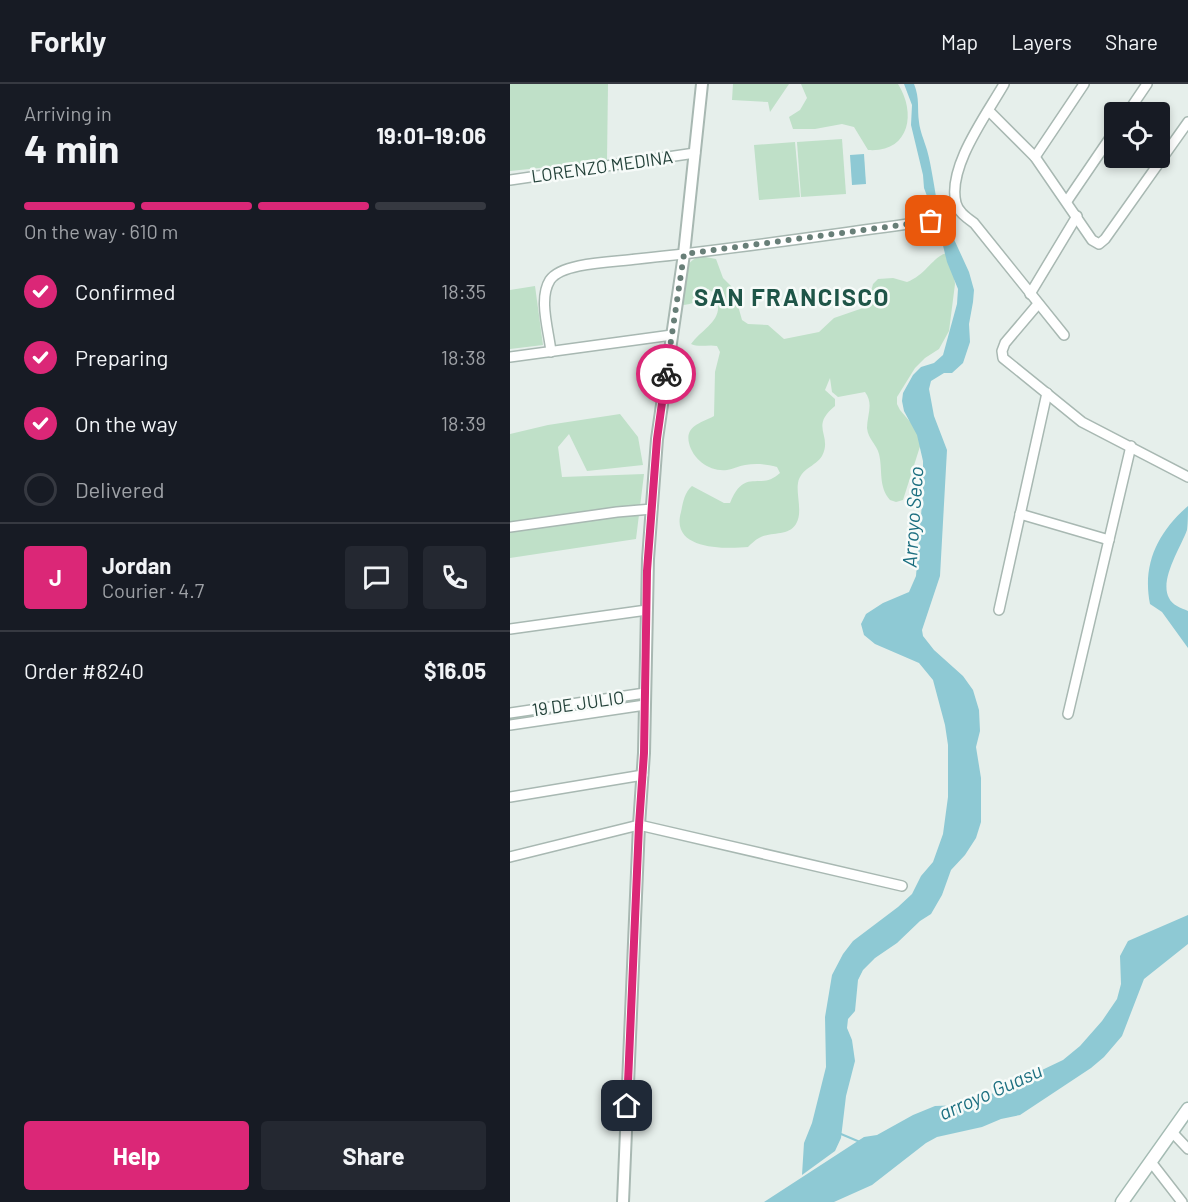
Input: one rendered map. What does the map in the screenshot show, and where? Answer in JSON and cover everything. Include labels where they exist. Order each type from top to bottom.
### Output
[{"type":"main road","points":[[1122,1202],[1188,1109]]},
{"type":"street","points":[[623,1202],[643,775],[647,571],[657,439],[684,254],[702,84]]},
{"type":"street","points":[[1004,84],[958,167],[956,203],[962,214],[974,223],[1064,335]]},
{"type":"street","points":[[1035,157],[1084,84]]},
{"type":"street","points":[[1135,102],[1147,84]]},
{"type":"street","points":[[989,111],[1035,157],[1092,240],[1099,244],[1105,239],[1188,122]]},
{"type":"street","points":[[1067,201],[1104,147]]},
{"type":"street","name":"LORENZO MEDINA","points":[[510,180],[695,153]]},
{"type":"street","points":[[1030,294],[1077,216]]},
{"type":"street","points":[[551,352],[544,299],[551,279],[561,270],[931,221]]},
{"type":"street","points":[[1038,304],[1005,343],[1002,351],[1003,358],[1082,422],[1188,477]]},
{"type":"street","points":[[510,357],[672,335]]},
{"type":"street","points":[[999,610],[1047,393]]},
{"type":"street","points":[[1068,714],[1131,446]]},
{"type":"street","points":[[510,527],[652,509]]},
{"type":"street","points":[[1020,514],[1109,540]]},
{"type":"street","points":[[510,629],[647,610]]},
{"type":"street","name":"19 DE JULIO","points":[[510,713],[645,693]]},
{"type":"street","name":"19 DE JULIO","points":[[510,725],[645,705]]},
{"type":"street","points":[[510,797],[643,775]]},
{"type":"street","points":[[510,857],[639,825],[902,886]]},
{"type":"street","points":[[1172,1132],[1188,1149]]},
{"type":"street","points":[[1151,1162],[1182,1202]]},
{"type":"green space","points":[[510,84],[608,84],[607,161],[510,171]]},
{"type":"green space","points":[[733,84],[789,84],[770,112],[768,102],[732,100]]},
{"type":"green space","points":[[801,84],[898,84],[907,107],[906,129],[893,145],[868,150],[854,127],[842,124],[815,129],[793,129],[789,117],[800,110],[807,98]]},
{"type":"green space","points":[[842,139],[846,194],[801,197],[797,142]]},
{"type":"green space","points":[[795,142],[800,197],[759,200],[754,145]]},
{"type":"green space","points":[[951,252],[955,284],[949,331],[939,349],[915,368],[897,397],[900,410],[923,437],[903,500],[896,502],[890,500],[886,495],[879,454],[867,428],[870,405],[868,396],[865,392],[838,397],[832,392],[830,378],[825,390],[835,399],[835,406],[827,413],[822,426],[825,449],[819,460],[800,478],[798,483],[799,515],[793,528],[789,531],[764,536],[748,547],[738,548],[701,545],[683,534],[680,524],[681,512],[683,502],[692,486],[724,503],[730,503],[741,485],[773,478],[780,473],[777,467],[761,464],[727,470],[714,469],[698,460],[691,449],[689,433],[699,423],[714,416],[715,372],[720,352],[717,346],[691,344],[716,316],[718,302],[714,293],[708,289],[697,301],[681,305],[682,276],[689,264],[701,256],[716,259],[723,278],[733,288],[742,320],[748,324],[768,325],[784,339],[819,332],[834,318],[863,308],[868,303],[873,284],[878,279],[893,278],[907,282],[920,274],[939,256]]},
{"type":"green space","points":[[535,286],[543,345],[510,349],[510,290]]},
{"type":"green space","points":[[620,414],[638,437],[643,465],[587,471],[569,434],[558,447],[562,477],[644,474],[636,539],[510,558],[510,434],[548,425]]},
{"type":"green space","points":[[635,699],[636,702],[510,720],[510,717]]},
{"type":"water","points":[[904,84],[914,84],[916,89],[918,117],[929,157],[938,206],[942,214],[934,215],[924,188],[911,125],[912,105]]},
{"type":"water","points":[[864,154],[866,184],[852,185],[850,155]]},
{"type":"water","points":[[947,224],[969,272],[974,290],[969,324],[970,342],[963,363],[952,373],[944,373],[931,381],[929,389],[934,416],[947,450],[940,576],[922,630],[923,636],[934,650],[963,676],[973,690],[979,710],[980,731],[976,747],[981,778],[981,822],[976,838],[951,870],[942,895],[931,914],[863,970],[858,980],[855,1011],[848,1019],[847,1028],[852,1040],[855,1061],[846,1096],[841,1138],[835,1151],[802,1175],[804,1143],[812,1123],[826,1067],[825,1017],[832,975],[853,941],[912,894],[921,876],[933,862],[943,834],[948,797],[948,745],[933,680],[919,663],[875,644],[864,635],[861,624],[866,614],[883,603],[909,592],[916,576],[923,491],[923,461],[917,435],[904,411],[902,401],[903,393],[913,375],[921,367],[934,363],[943,355],[957,304],[958,289],[947,262],[938,225]]},
{"type":"water","points":[[1188,506],[1187,530],[1169,573],[1167,591],[1172,603],[1188,611],[1188,648],[1162,612],[1150,604],[1148,575],[1161,538],[1177,516]]},
{"type":"water","points":[[1188,915],[1188,944],[1144,979],[1122,1036],[1091,1068],[1020,1115],[1001,1119],[982,1127],[937,1137],[872,1185],[834,1202],[764,1202],[864,1137],[877,1135],[935,1106],[963,1105],[1024,1084],[1042,1070],[1063,1060],[1080,1046],[1102,1021],[1117,999],[1121,984],[1120,956],[1128,941]]},
{"type":"waterway","name":"Arroyo Seco","points":[[939,214],[943,226]]},
{"type":"waterway","name":"arroyo Guasu","points":[[841,1134],[860,1142]]},
{"type":"way so far","points":[[666,374],[684,254],[931,221]]},
{"type":"district","name":"SAN FRANCISCO","points":[[792,296]]},
{"type":"route","points":[[627,1106],[644,753],[647,571],[657,439],[666,374]]}]
